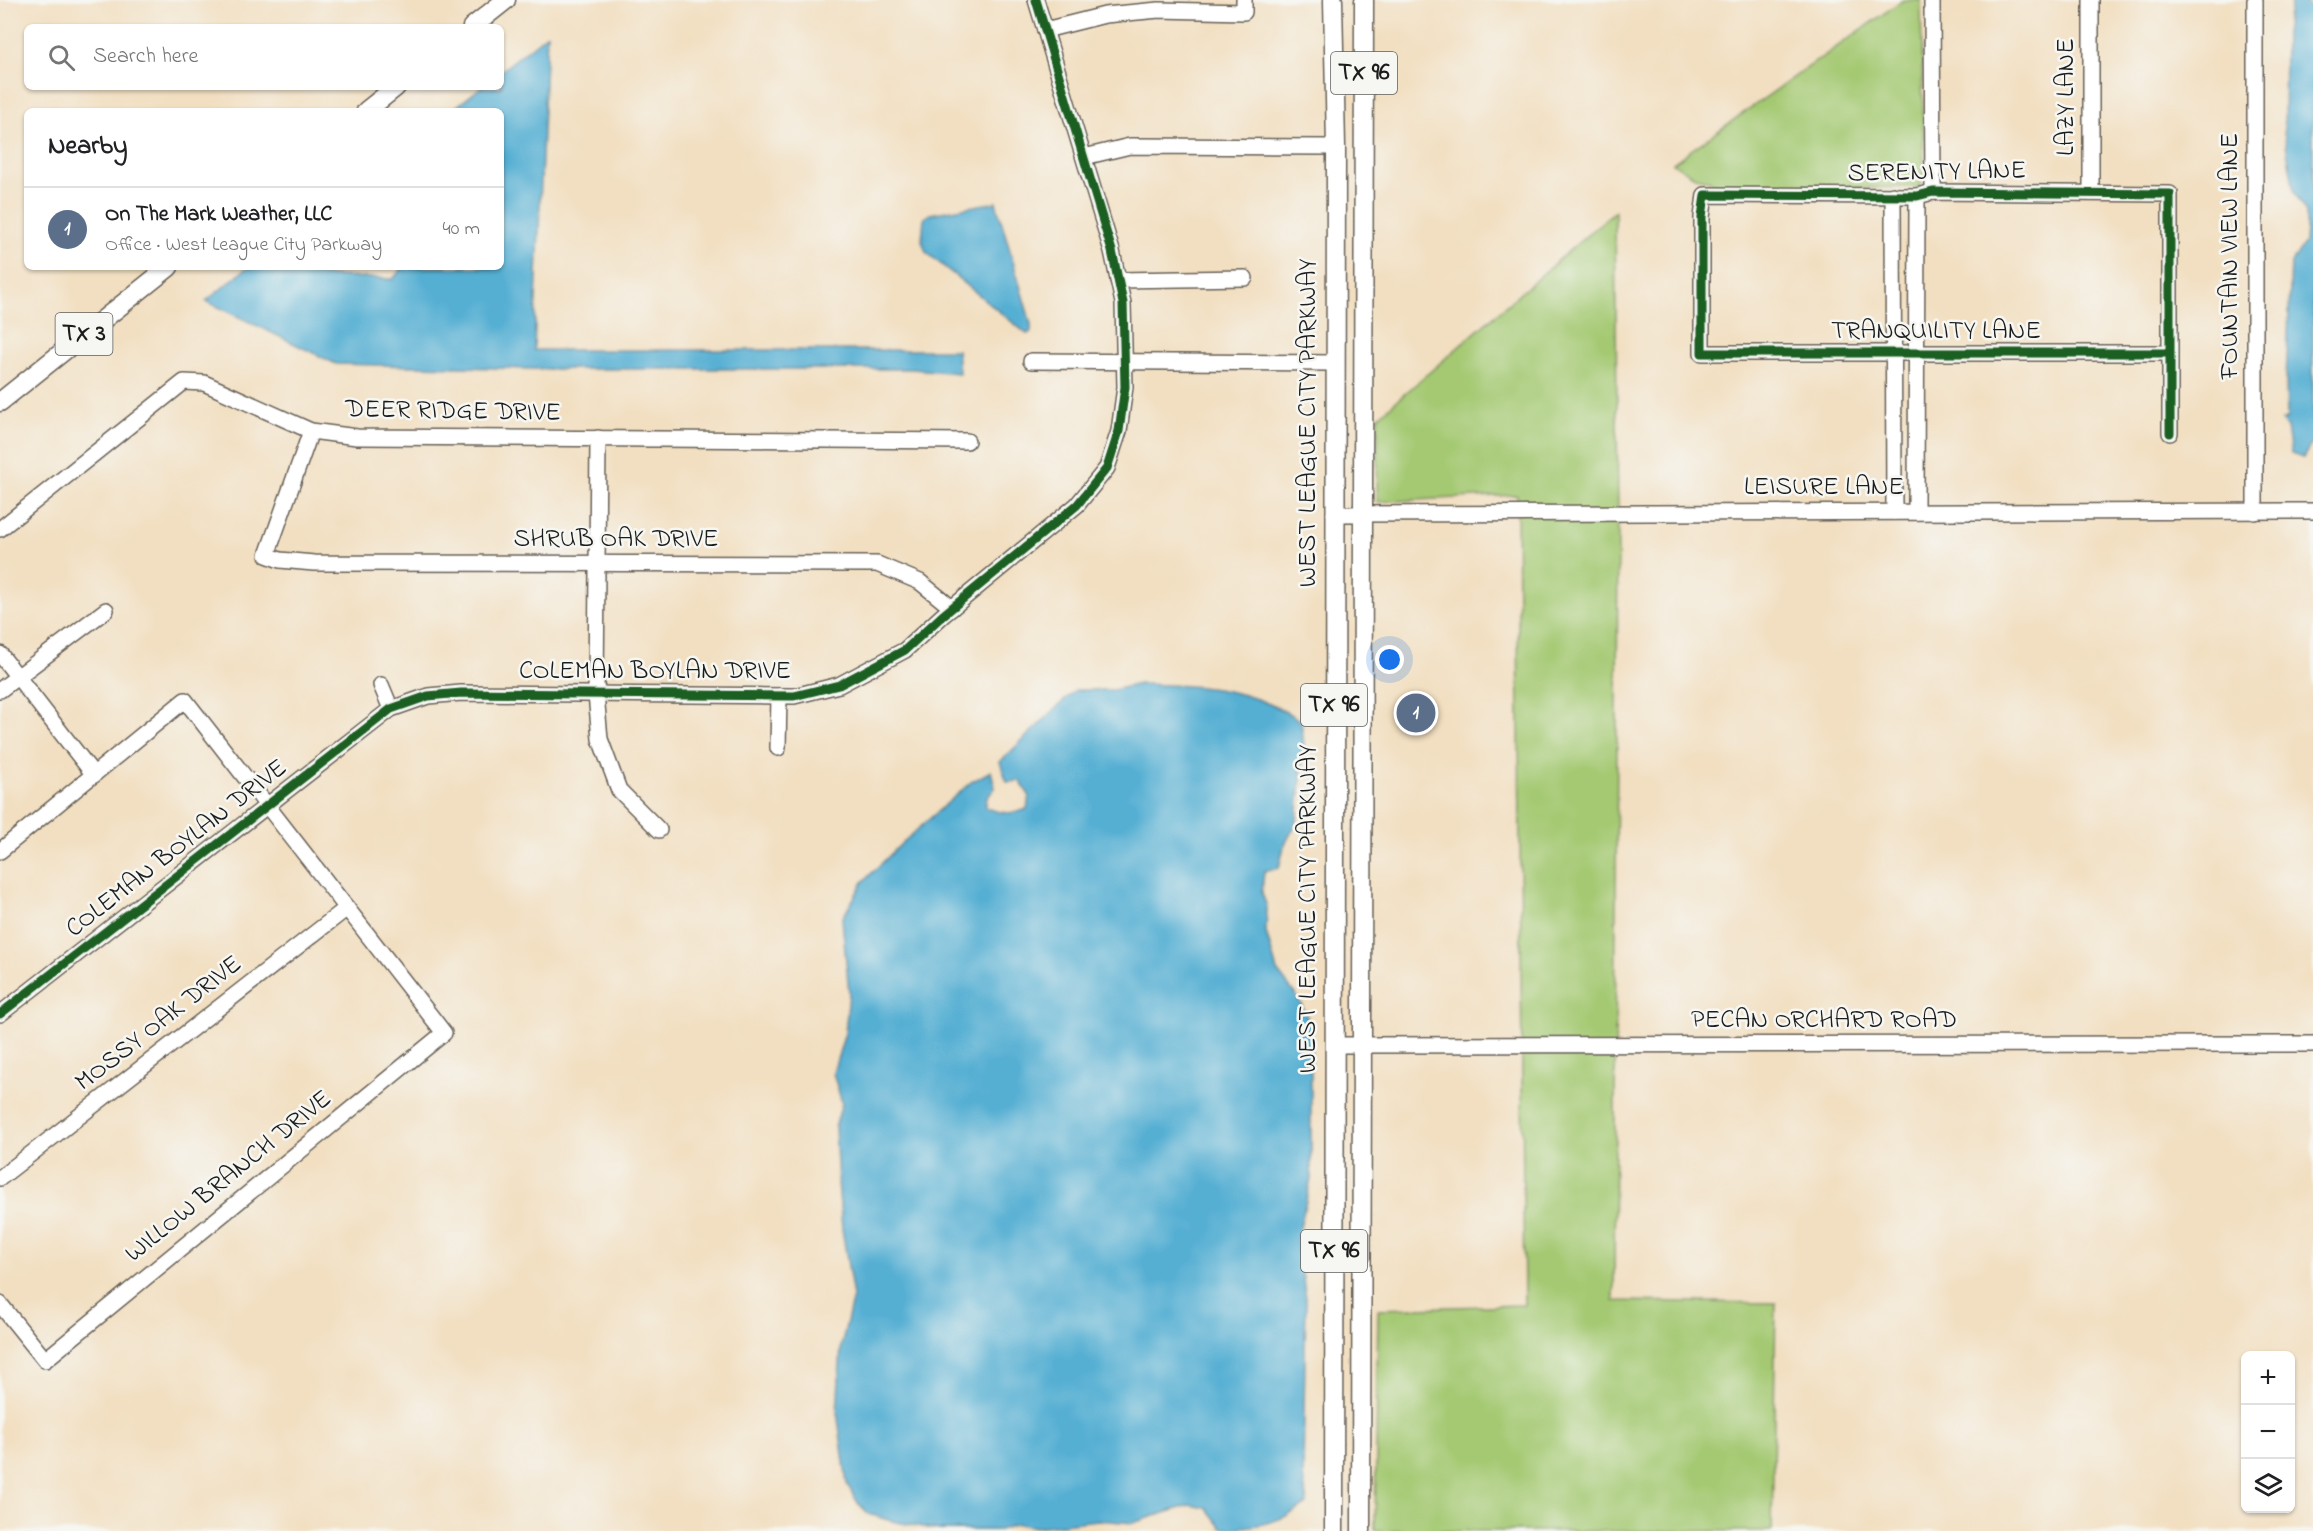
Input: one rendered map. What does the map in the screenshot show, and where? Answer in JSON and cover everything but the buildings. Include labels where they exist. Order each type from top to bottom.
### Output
[{"type":"main road","points":[[476,24],[506,0]]},
{"type":"main road","name":"WEST LEAGUE CITY PARKWAY","points":[[1333,0],[1336,147],[1334,1531]]},
{"type":"main road","name":"WEST LEAGUE CITY PARKWAY","points":[[1361,1531],[1364,0]]},
{"type":"main road","points":[[370,108],[392,90]]},
{"type":"main road","points":[[1336,147],[1364,147]]},
{"type":"main road","name":"TX 3","points":[[0,402],[165,270]]},
{"type":"street","name":"COLEMAN BOYLAN DRIVE","points":[[0,1014],[391,709],[428,696],[461,693],[794,696],[839,685],[905,650],[952,608],[1077,505],[1107,468],[1119,431],[1125,387],[1123,303],[1084,157],[1036,0]]},
{"type":"street","points":[[1045,30],[1105,15],[1159,10],[1244,12],[1244,0]]},
{"type":"street","points":[[1932,0],[1933,192]]},
{"type":"street","name":"LAZY LANE","points":[[2091,0],[2091,193]]},
{"type":"street","name":"FOUNTAIN VIEW LANE","points":[[2255,0],[2255,512]]},
{"type":"street","points":[[1084,157],[1130,146],[1336,147]]},
{"type":"street","name":"SERENITY LANE","points":[[1702,353],[1702,217],[1705,195],[1917,196],[1933,192],[2170,194],[2170,353]]},
{"type":"street","points":[[1893,195],[1894,512]]},
{"type":"street","points":[[1916,512],[1917,196]]},
{"type":"street","points":[[1118,280],[1245,278]]},
{"type":"street","name":"TRANQUILITY LANE","points":[[1702,353],[2170,353]]},
{"type":"street","points":[[2170,353],[2170,433]]},
{"type":"street","points":[[1031,361],[1334,363]]},
{"type":"street","name":"DEER RIDGE DRIVE","points":[[0,529],[184,382],[204,383],[311,431],[357,437],[967,441]]},
{"type":"street","name":"SHRUB OAK DRIVE","points":[[311,431],[267,555],[279,560],[314,563],[878,564],[920,582],[952,608]]},
{"type":"street","points":[[598,438],[596,694],[600,739],[619,790],[659,830]]},
{"type":"street","name":"LEISURE LANE","points":[[1335,514],[2313,511]]},
{"type":"street","points":[[0,690],[106,610]]},
{"type":"street","points":[[0,654],[94,775]]},
{"type":"street","points":[[381,686],[391,709]]},
{"type":"street","points":[[778,747],[779,696]]},
{"type":"street","points":[[0,851],[185,700],[347,908]]},
{"type":"street","name":"WILLOW BRANCH DRIVE","points":[[0,1304],[45,1360],[444,1033],[347,908]]},
{"type":"street","name":"MOSSY OAK DRIVE","points":[[0,1178],[347,908]]},
{"type":"street","name":"PECAN ORCHARD ROAD","points":[[1335,1045],[2313,1044]]},
{"type":"green space","points":[[1903,0],[1921,0],[1924,178],[1919,187],[1725,190],[1707,180],[1693,176],[1673,163]]},
{"type":"green space","points":[[1615,211],[1618,522],[1614,1301],[1776,1303],[1772,1531],[1375,1531],[1378,1309],[1524,1305],[1517,495],[1377,502],[1378,417]]},
{"type":"water","points":[[2292,0],[2303,0],[2313,9],[2313,441],[2303,458],[2291,454],[2287,428],[2282,421],[2287,418],[2286,380],[2291,263],[2305,242],[2306,227],[2306,213],[2294,192],[2284,132],[2285,32]]},
{"type":"water","points":[[547,34],[534,350],[957,350],[959,373],[912,369],[535,369],[336,364],[206,301],[244,270],[318,270],[321,275],[393,279],[400,270],[504,270],[504,108],[455,108],[477,90],[504,90],[504,69]]},
{"type":"water","points":[[996,202],[1031,324],[1031,332],[1027,334],[926,252],[922,241],[924,218],[930,214]]},
{"type":"water","points":[[1139,684],[1203,687],[1243,694],[1281,709],[1301,721],[1304,745],[1297,822],[1284,846],[1279,868],[1264,871],[1262,893],[1267,907],[1266,932],[1277,971],[1298,998],[1311,1025],[1311,1179],[1297,1241],[1306,1298],[1303,1476],[1307,1504],[1277,1520],[1234,1528],[1222,1528],[1206,1508],[1190,1505],[1133,1523],[1098,1520],[1035,1527],[1017,1524],[999,1530],[939,1530],[891,1521],[869,1514],[858,1503],[847,1484],[837,1412],[841,1346],[853,1297],[842,1229],[838,1182],[835,1128],[842,1103],[833,1073],[845,1033],[849,993],[842,919],[863,882],[901,844],[971,782],[991,771],[995,788],[986,799],[986,808],[1007,813],[1027,809],[1029,795],[1020,781],[1007,782],[1000,762],[1075,690],[1113,690]]},
{"type":"cycle path","points":[[0,1014],[391,709],[428,696],[461,693],[794,696],[839,685],[905,650],[942,616],[1077,505],[1107,468],[1119,431],[1125,387],[1123,303],[1112,251],[1036,0]]},
{"type":"cycle path","points":[[2170,353],[1702,353],[1702,217],[1705,195],[1917,196],[1933,192],[2170,194],[2170,433]]},
{"type":"place","name":"On The Mark Weather, LLC","points":[[1416,713]]}]
